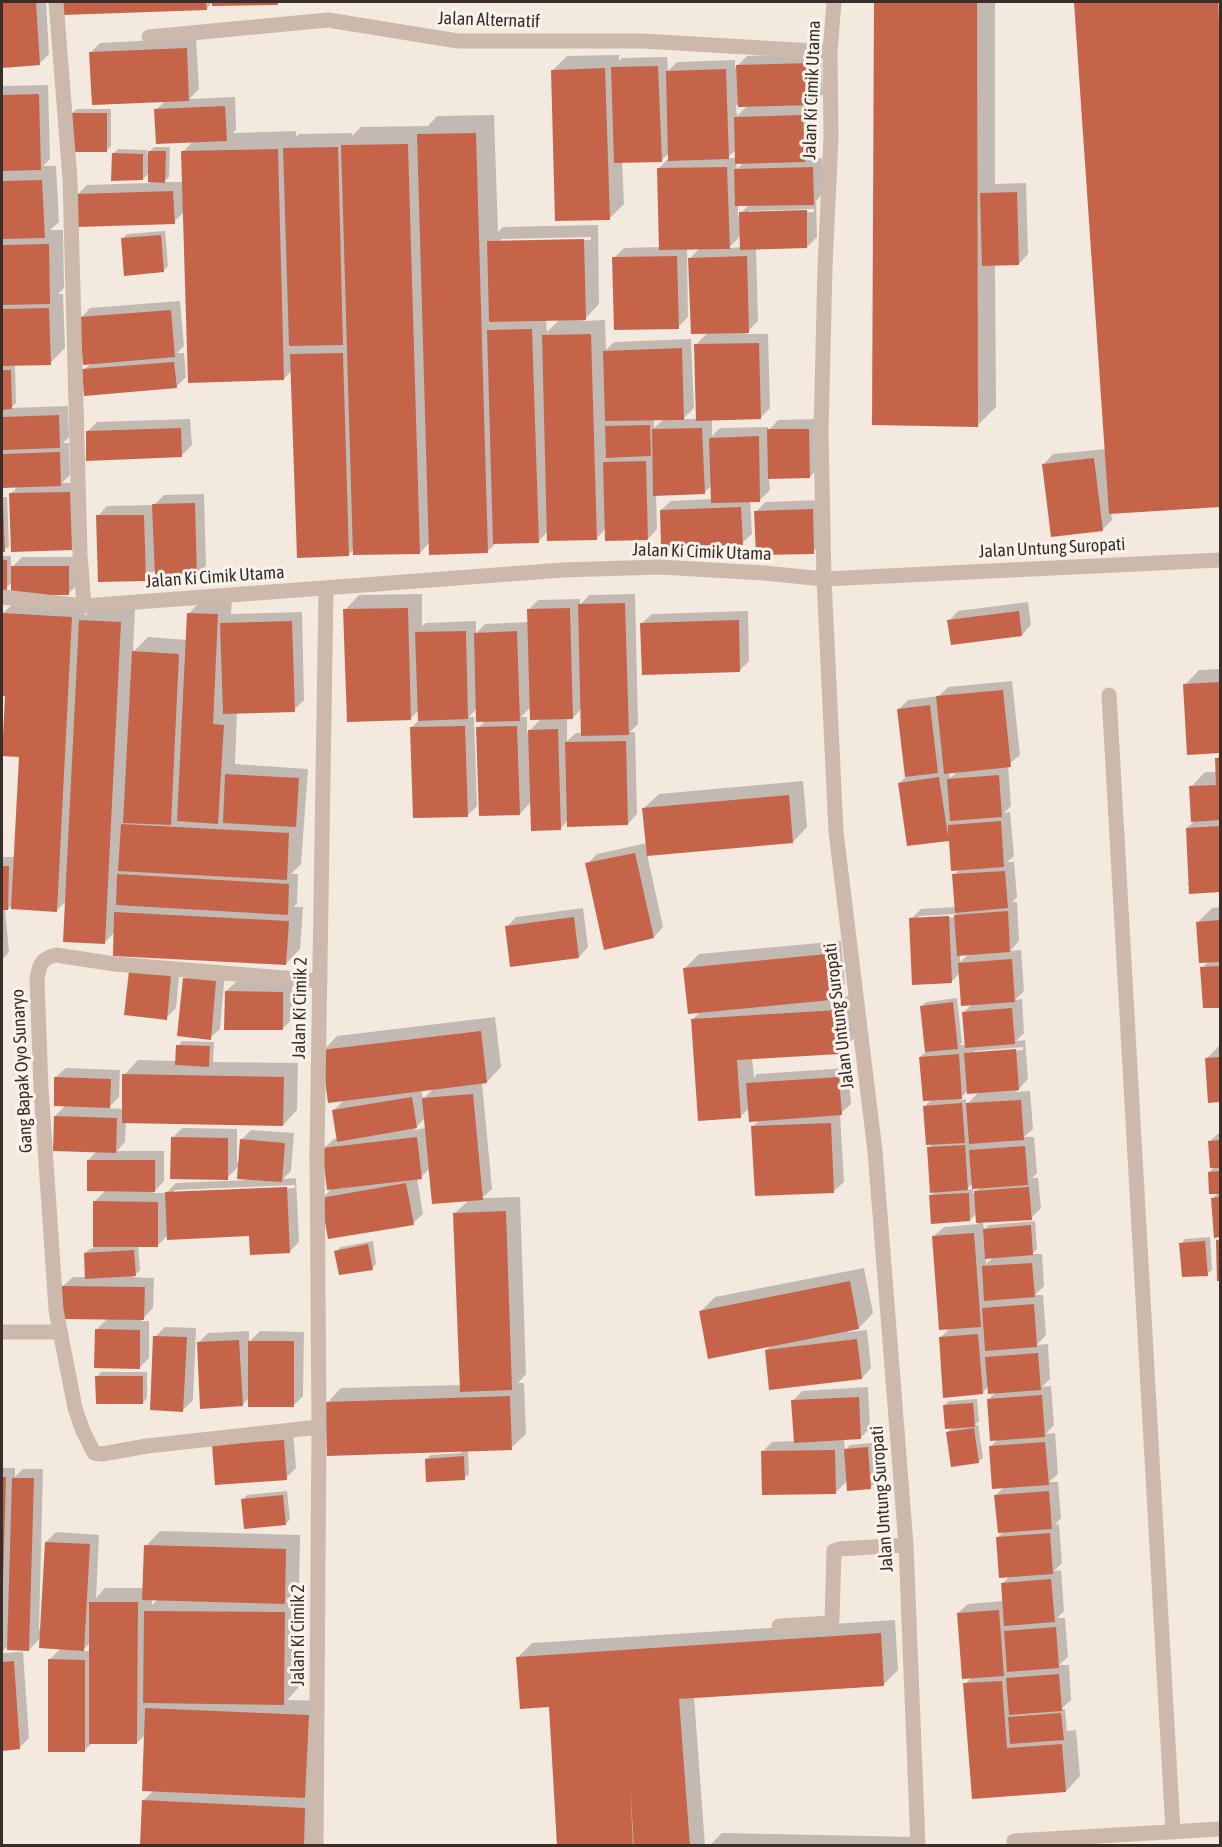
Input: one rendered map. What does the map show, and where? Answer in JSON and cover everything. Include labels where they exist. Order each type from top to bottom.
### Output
[{"type":"street","points":[[56,2],[70,179],[80,554],[84,606]]},
{"type":"street","name":"Jalan Ki Cimik Utama","points":[[2,597],[84,606],[563,570],[660,567],[824,579],[821,432],[831,137],[830,52],[834,2]]},
{"type":"street","name":"Jalan Alternatif","points":[[149,37],[328,20],[458,41],[643,41],[830,52]]},
{"type":"street","name":"Jalan Untung Suropati","points":[[918,1845],[906,1545],[875,1151],[836,832],[824,579],[1221,560]]},
{"type":"street","name":"Jalan Ki Cimik 2","points":[[316,1844],[319,1427],[317,1152],[326,589]]},
{"type":"street","points":[[1109,695],[1173,1831]]},
{"type":"street","name":"Gang Bapak Oyo Sunaryo","points":[[319,1427],[96,1454],[91,1449],[75,1408],[56,1310],[41,1088],[37,980],[40,963],[56,955],[115,964],[320,981]]},
{"type":"street","points":[[2,1332],[60,1332]]},
{"type":"street","points":[[779,1626],[831,1623],[834,1551],[906,1545]]},
{"type":"street","points":[[1014,1841],[1221,1828]]},
{"type":"building","points":[[2,2],[36,2],[40,65],[2,68]]},
{"type":"building","points":[[62,2],[206,2],[207,10],[63,15]]},
{"type":"building","points":[[212,2],[278,2],[278,5],[212,6]]},
{"type":"building","points":[[874,2],[977,2],[978,427],[872,425]]},
{"type":"building","points":[[1074,2],[1218,2],[1220,40],[1220,507],[1109,514]]},
{"type":"building","points":[[187,48],[189,101],[92,105],[89,52]]},
{"type":"building","points":[[812,63],[814,105],[738,107],[736,65]]},
{"type":"building","points":[[658,66],[662,162],[614,163],[611,67]]},
{"type":"building","points":[[605,68],[610,220],[555,221],[551,70]]},
{"type":"building","points":[[726,69],[729,159],[668,161],[666,71]]},
{"type":"building","points":[[39,94],[41,170],[2,171],[2,95]]},
{"type":"building","points":[[225,106],[227,141],[156,144],[154,109]]},
{"type":"building","points":[[71,113],[107,113],[107,152],[71,152]]},
{"type":"building","points":[[803,115],[805,162],[735,164],[734,117]]},
{"type":"building","points":[[476,133],[488,553],[429,555],[417,134]]},
{"type":"building","points":[[408,144],[420,554],[353,555],[341,145]]},
{"type":"building","points":[[338,147],[343,345],[289,346],[283,148]]},
{"type":"building","points":[[278,149],[284,380],[188,383],[181,151]]},
{"type":"building","points":[[148,151],[166,151],[165,183],[148,182]]},
{"type":"building","points":[[112,153],[143,154],[143,180],[111,181]]},
{"type":"building","points":[[727,167],[730,249],[659,250],[657,168]]},
{"type":"building","points":[[813,167],[814,205],[735,206],[734,169]]},
{"type":"building","points":[[42,180],[45,238],[2,239],[2,181]]},
{"type":"building","points":[[173,191],[175,224],[77,227],[76,194]]},
{"type":"building","points":[[1017,192],[1019,265],[982,266],[980,193]]},
{"type":"building","points":[[807,210],[807,248],[740,250],[739,212]]},
{"type":"building","points":[[161,235],[164,272],[124,276],[121,238]]},
{"type":"building","points":[[584,239],[586,320],[489,322],[487,241]]},
{"type":"building","points":[[49,244],[50,304],[2,305],[2,245]]},
{"type":"building","points":[[677,256],[679,329],[614,330],[612,257]]},
{"type":"building","points":[[747,256],[749,333],[691,334],[688,258]]},
{"type":"building","points":[[49,308],[51,365],[2,366],[2,309]]},
{"type":"building","points":[[171,310],[175,357],[83,365],[79,317]]},
{"type":"building","points":[[532,329],[539,543],[493,544],[487,330]]},
{"type":"building","points":[[591,334],[597,540],[547,541],[542,335]]},
{"type":"building","points":[[759,343],[761,419],[696,421],[694,344]]},
{"type":"building","points":[[682,348],[684,420],[605,421],[603,351]]},
{"type":"building","points":[[343,353],[349,556],[297,558],[290,354]]},
{"type":"building","points":[[174,362],[177,388],[84,396],[82,369]]},
{"type":"building","points":[[2,370],[11,370],[12,409],[2,410]]},
{"type":"building","points":[[59,415],[60,448],[2,450],[2,417]]},
{"type":"building","points":[[650,425],[651,456],[606,458],[605,426]]},
{"type":"building","points":[[181,428],[182,457],[86,461],[86,431]]},
{"type":"building","points":[[702,428],[705,494],[653,496],[652,429]]},
{"type":"building","points":[[767,429],[809,429],[810,478],[768,479]]},
{"type":"building","points":[[759,436],[760,502],[711,503],[709,438]]},
{"type":"building","points":[[60,452],[61,486],[2,488],[2,454]]},
{"type":"building","points":[[1094,458],[1103,531],[1051,537],[1042,464]]},
{"type":"building","points":[[646,461],[648,540],[605,541],[603,462]]},
{"type":"building","points":[[70,492],[72,550],[11,552],[9,493]]},
{"type":"building","points":[[195,503],[197,577],[155,578],[152,504]]},
{"type":"building","points":[[3,505],[5,552],[2,552]]},
{"type":"building","points":[[741,507],[743,545],[661,547],[660,510]]},
{"type":"building","points":[[813,509],[814,554],[756,555],[754,511]]},
{"type":"building","points":[[96,515],[144,515],[146,581],[98,582]]},
{"type":"building","points":[[2,560],[7,560],[7,590],[2,590]]},
{"type":"building","points":[[11,566],[69,566],[69,595],[11,595]]},
{"type":"building","points":[[625,603],[629,735],[581,736],[578,604]]},
{"type":"building","points":[[408,608],[411,720],[347,722],[343,609]]},
{"type":"building","points":[[570,608],[573,719],[530,720],[527,609]]},
{"type":"building","points":[[1019,611],[1022,636],[951,645],[947,620]]},
{"type":"building","points":[[2,613],[72,617],[57,912],[11,909],[19,757],[2,756],[5,696],[2,696]]},
{"type":"building","points":[[187,613],[218,614],[213,724],[224,725],[218,824],[177,821]]},
{"type":"building","points":[[79,620],[121,622],[105,944],[63,942]]},
{"type":"building","points":[[739,620],[740,672],[642,675],[640,623]]},
{"type":"building","points":[[292,621],[295,712],[223,714],[220,623]]},
{"type":"building","points":[[466,631],[468,719],[418,721],[415,632]]},
{"type":"building","points":[[517,631],[520,721],[476,722],[474,633]]},
{"type":"building","points":[[132,651],[179,654],[171,825],[123,823]]},
{"type":"building","points":[[1220,682],[1220,753],[1187,755],[1183,684]]},
{"type":"building","points":[[1003,690],[1011,767],[944,774],[936,696]]},
{"type":"building","points":[[930,705],[938,773],[905,777],[897,709]]},
{"type":"building","points":[[465,726],[468,817],[413,818],[410,727]]},
{"type":"building","points":[[517,726],[520,815],[479,816],[476,727]]},
{"type":"building","points":[[558,729],[561,830],[531,831],[528,730]]},
{"type":"building","points":[[626,741],[628,825],[567,827],[565,742]]},
{"type":"building","points":[[1215,758],[1220,758],[1220,820],[1191,822],[1189,786],[1216,785]]},
{"type":"building","points":[[225,774],[299,778],[296,827],[223,823]]},
{"type":"building","points":[[999,775],[1002,817],[950,821],[947,779]]},
{"type":"building","points":[[939,777],[948,836],[948,825],[1001,821],[1004,867],[951,871],[949,841],[907,846],[898,783]]},
{"type":"building","points":[[789,795],[793,843],[647,856],[642,808]]},
{"type":"building","points":[[121,824],[289,833],[287,880],[118,871]]},
{"type":"building","points":[[1220,826],[1220,892],[1189,894],[1186,828]]},
{"type":"building","points":[[635,853],[654,938],[604,950],[585,863]]},
{"type":"building","points":[[2,866],[9,866],[8,910],[2,910]]},
{"type":"building","points":[[1005,871],[1008,908],[955,913],[952,874]]},
{"type":"building","points":[[117,874],[289,884],[288,915],[116,905]]},
{"type":"building","points":[[1008,911],[1010,952],[957,956],[954,915]]},
{"type":"building","points":[[114,912],[289,921],[286,965],[113,956]]},
{"type":"building","points":[[949,916],[952,983],[912,985],[909,918]]},
{"type":"building","points":[[574,917],[579,958],[510,967],[505,926]]},
{"type":"building","points":[[1220,920],[1220,962],[1199,963],[1196,922]]},
{"type":"building","points":[[827,954],[831,1000],[688,1014],[683,968]]},
{"type":"building","points":[[1012,959],[1015,1002],[961,1006],[958,963]]},
{"type":"building","points":[[1220,966],[1220,1008],[1203,1008],[1200,967]]},
{"type":"building","points":[[129,971],[171,975],[167,1020],[124,1015]]},
{"type":"building","points":[[183,978],[216,981],[211,1040],[177,1036]]},
{"type":"building","points":[[225,991],[283,992],[283,1030],[224,1030]]},
{"type":"building","points":[[953,1002],[958,1049],[925,1052],[920,1006]]},
{"type":"building","points":[[1012,1008],[1015,1044],[965,1048],[962,1012]]},
{"type":"building","points":[[837,1010],[840,1054],[737,1060],[741,1118],[698,1121],[691,1019]]},
{"type":"building","points":[[481,1031],[487,1083],[328,1103],[321,1050]]},
{"type":"building","points":[[176,1045],[210,1046],[209,1067],[175,1065]]},
{"type":"building","points":[[1016,1049],[1019,1090],[967,1094],[964,1053]]},
{"type":"building","points":[[959,1054],[962,1099],[923,1101],[919,1057]]},
{"type":"building","points":[[1220,1057],[1220,1102],[1208,1103],[1205,1058]]},
{"type":"building","points":[[122,1074],[284,1077],[283,1126],[122,1123]]},
{"type":"building","points":[[54,1077],[111,1079],[110,1108],[54,1106]]},
{"type":"building","points":[[839,1077],[842,1115],[749,1122],[746,1083]]},
{"type":"building","points":[[473,1094],[483,1200],[432,1204],[422,1098]]},
{"type":"building","points":[[412,1097],[417,1128],[337,1142],[332,1110]]},
{"type":"building","points":[[1021,1100],[1024,1140],[969,1144],[966,1103]]},
{"type":"building","points":[[962,1103],[965,1143],[926,1145],[923,1106]]},
{"type":"building","points":[[54,1116],[117,1118],[116,1153],[53,1151]]},
{"type":"building","points":[[831,1123],[834,1193],[755,1196],[751,1126]]},
{"type":"building","points":[[171,1137],[228,1138],[228,1180],[170,1179]]},
{"type":"building","points":[[417,1137],[422,1179],[327,1190],[322,1148]]},
{"type":"building","points":[[240,1139],[285,1143],[282,1182],[237,1179]]},
{"type":"building","points":[[1220,1140],[1220,1168],[1210,1168],[1208,1141]]},
{"type":"building","points":[[965,1145],[968,1190],[930,1193],[927,1147]]},
{"type":"building","points":[[1025,1146],[1028,1185],[972,1189],[969,1150]]},
{"type":"building","points":[[87,1160],[155,1160],[155,1192],[87,1191]]},
{"type":"building","points":[[1220,1171],[1220,1194],[1209,1194],[1208,1172]]},
{"type":"building","points":[[406,1183],[414,1225],[328,1239],[321,1198]]},
{"type":"building","points":[[287,1187],[290,1253],[250,1255],[249,1236],[167,1240],[165,1192]]},
{"type":"building","points":[[1029,1187],[1032,1220],[976,1223],[974,1191]]},
{"type":"building","points":[[969,1193],[970,1221],[931,1224],[929,1195]]},
{"type":"building","points":[[1220,1197],[1220,1237],[1214,1238],[1211,1198]]},
{"type":"building","points":[[93,1201],[158,1202],[158,1247],[93,1247]]},
{"type":"building","points":[[506,1211],[512,1390],[460,1392],[453,1213]]},
{"type":"building","points":[[1031,1225],[1033,1255],[985,1259],[983,1229]]},
{"type":"building","points":[[974,1233],[981,1327],[939,1330],[932,1236]]},
{"type":"building","points":[[1216,1240],[1220,1240],[1220,1281],[1217,1281]]},
{"type":"building","points":[[1205,1241],[1208,1276],[1182,1277],[1179,1243]]},
{"type":"building","points":[[368,1244],[373,1270],[339,1275],[334,1251]]},
{"type":"building","points":[[134,1250],[136,1276],[85,1279],[84,1253]]},
{"type":"building","points":[[1032,1263],[1035,1297],[984,1301],[982,1266]]},
{"type":"building","points":[[850,1281],[859,1329],[708,1359],[699,1311]]},
{"type":"building","points":[[62,1286],[145,1287],[144,1320],[61,1319]]},
{"type":"building","points":[[1034,1304],[1037,1347],[985,1351],[982,1308]]},
{"type":"building","points":[[95,1329],[140,1330],[140,1369],[94,1368]]},
{"type":"building","points":[[978,1334],[983,1394],[943,1398],[939,1337]]},
{"type":"building","points":[[153,1336],[187,1337],[183,1412],[150,1410]]},
{"type":"building","points":[[857,1339],[862,1379],[769,1390],[765,1350]]},
{"type":"building","points":[[239,1340],[243,1406],[200,1409],[197,1342]]},
{"type":"building","points":[[248,1341],[294,1341],[294,1407],[248,1407]]},
{"type":"building","points":[[1038,1353],[1041,1390],[988,1394],[985,1357]]},
{"type":"building","points":[[95,1376],[143,1376],[143,1404],[96,1404]]},
{"type":"building","points":[[1042,1395],[1045,1437],[990,1441],[987,1399]]},
{"type":"building","points":[[510,1396],[512,1450],[327,1456],[325,1402]]},
{"type":"building","points":[[859,1397],[861,1439],[794,1443],[791,1400]]},
{"type":"building","points":[[973,1403],[975,1427],[945,1429],[943,1405]]},
{"type":"building","points":[[974,1428],[979,1463],[951,1467],[946,1432]]},
{"type":"building","points":[[284,1440],[287,1480],[215,1485],[212,1445]]},
{"type":"building","points":[[1045,1442],[1049,1485],[992,1489],[989,1446]]},
{"type":"building","points":[[868,1447],[871,1489],[847,1491],[844,1449]]},
{"type":"building","points":[[835,1450],[836,1494],[762,1495],[761,1451]]},
{"type":"building","points":[[464,1456],[465,1480],[426,1482],[425,1459]]},
{"type":"building","points":[[2,1477],[6,1477],[3,1584],[2,1584]]},
{"type":"building","points":[[12,1478],[34,1478],[29,1651],[7,1650]]},
{"type":"building","points":[[1049,1491],[1052,1529],[998,1533],[994,1495]]},
{"type":"building","points":[[283,1495],[286,1525],[244,1529],[241,1499]]},
{"type":"building","points":[[1050,1533],[1053,1574],[999,1578],[996,1537]]},
{"type":"building","points":[[45,1542],[90,1544],[84,1651],[39,1648]]},
{"type":"building","points":[[144,1545],[286,1549],[285,1604],[142,1600]]},
{"type":"building","points":[[1051,1579],[1055,1622],[1004,1626],[1001,1583]]},
{"type":"building","points":[[89,1602],[138,1602],[137,1744],[89,1744]]},
{"type":"building","points":[[999,1610],[1004,1676],[962,1679],[957,1613]]},
{"type":"building","points":[[144,1611],[285,1612],[284,1705],[143,1703]]},
{"type":"building","points":[[1056,1627],[1059,1668],[1007,1672],[1004,1631]]},
{"type":"building","points":[[881,1633],[884,1686],[679,1699],[690,1846],[634,1846],[630,1785],[633,1846],[557,1846],[549,1707],[520,1709],[516,1657]]},
{"type":"building","points":[[48,1659],[85,1660],[85,1752],[48,1752]]},
{"type":"building","points":[[14,1661],[20,1749],[2,1751],[2,1662]]},
{"type":"building","points":[[1059,1674],[1062,1711],[1009,1715],[1006,1678]]},
{"type":"building","points":[[1002,1681],[1007,1748],[1062,1744],[1066,1792],[972,1799],[963,1683]]},
{"type":"building","points":[[145,1708],[309,1715],[305,1798],[142,1791]]},
{"type":"building","points":[[1061,1713],[1064,1740],[1010,1744],[1008,1717]]},
{"type":"building","points":[[142,1800],[305,1808],[304,1846],[140,1846]]}]
